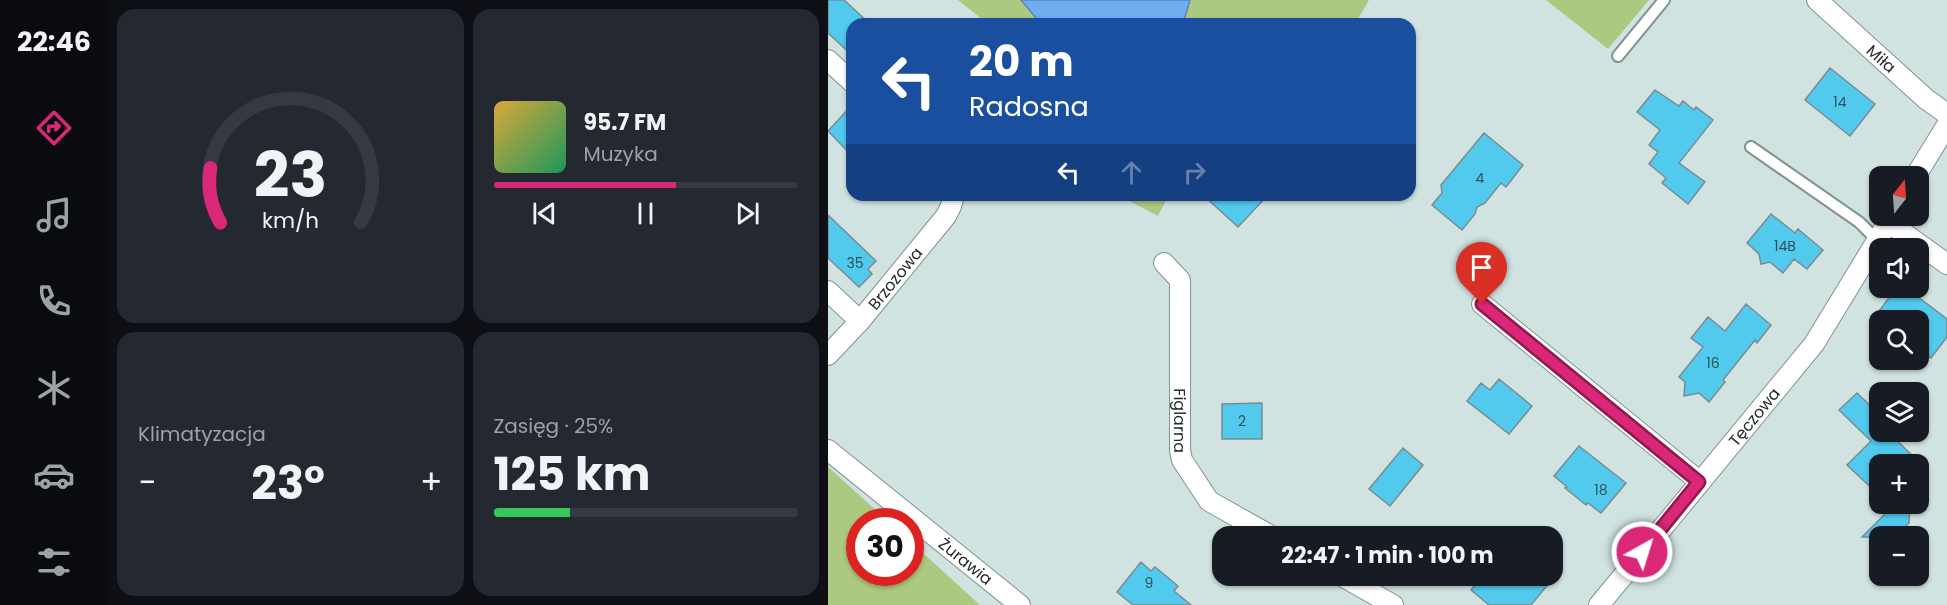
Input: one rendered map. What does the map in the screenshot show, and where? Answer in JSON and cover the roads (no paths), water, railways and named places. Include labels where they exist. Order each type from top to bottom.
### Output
[{"type":"street","name":"Miła","points":[[1817,0],[1926,99],[1947,114]]},
{"type":"street","points":[[828,60],[846,76]]},
{"type":"street","points":[[1922,166],[1947,125]]},
{"type":"street","name":"Brzozowa","points":[[828,355],[860,321],[946,216],[952,201]]},
{"type":"street","points":[[1899,226],[1947,264]]},
{"type":"street","name":"Tęczowa","points":[[1599,605],[1814,344],[1869,253]]},
{"type":"street","name":"Figlarna","points":[[1164,263],[1180,280],[1180,450],[1182,460],[1209,501],[1253,526]]},
{"type":"street","points":[[828,291],[860,321]]},
{"type":"street","points":[[1482,304],[1699,482]]},
{"type":"street","name":"Żurawia","points":[[828,450],[1020,605]]},
{"type":"street","points":[[1360,586],[1393,605]]},
{"type":"lane","points":[[1618,56],[1664,0]]},
{"type":"lane","points":[[1751,147],[1856,219],[1875,238]]},
{"type":"water","points":[[1021,0],[1190,0],[1185,18],[1036,18]]}]
